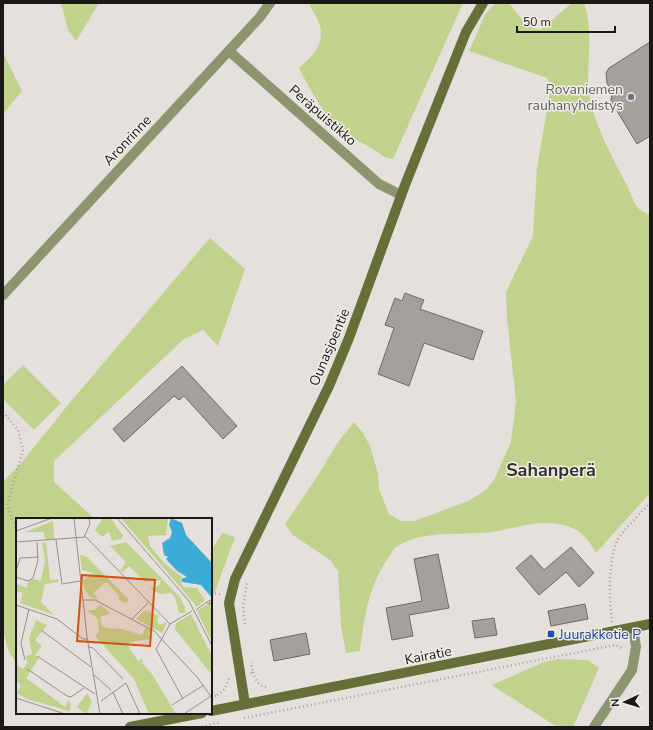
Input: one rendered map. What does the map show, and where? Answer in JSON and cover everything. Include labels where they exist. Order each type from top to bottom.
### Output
[{"type":"street","name":"Aronrinne","points":[[3,295],[229,51],[260,17],[270,3]]},
{"type":"street","name":"Ounasjoentie","points":[[245,704],[229,603],[235,579],[329,386],[349,338],[401,195],[466,32],[483,3]]},
{"type":"street","name":"Peräpuistikko","points":[[229,51],[379,184],[401,195]]},
{"type":"street","name":"Kairatie","points":[[212,711],[613,633],[650,624]]},
{"type":"street","points":[[594,727],[632,670],[636,647],[633,628]]},
{"type":"street","points":[[130,727],[197,714]]},
{"type":"path","points":[[3,412],[18,430],[23,450],[7,505],[16,529]]},
{"type":"path","points":[[636,647],[622,650],[616,645],[613,633],[610,589],[612,565],[618,540],[650,503]]},
{"type":"path","points":[[212,593],[220,594]]},
{"type":"path","points":[[243,718],[616,645]]},
{"type":"path","points":[[217,695],[225,689],[229,678],[240,676]]},
{"type":"path","points":[[202,727],[228,721]]},
{"type":"green space","points":[[61,3],[99,3],[76,41],[68,30]]},
{"type":"green space","points":[[309,3],[463,3],[393,159],[385,157],[338,127],[321,107],[307,84],[299,68],[317,49],[321,37],[319,23]]},
{"type":"green space","points":[[509,3],[527,26],[540,30],[572,3],[584,3],[589,24],[588,80],[594,115],[604,140],[633,199],[639,209],[650,215],[650,493],[596,553],[587,539],[579,531],[569,526],[554,523],[527,525],[491,532],[430,535],[407,541],[393,550],[377,578],[368,602],[360,651],[346,653],[341,626],[338,571],[330,560],[293,535],[285,524],[317,477],[338,442],[354,422],[363,433],[370,446],[378,474],[379,489],[389,514],[401,521],[415,521],[468,501],[486,490],[494,480],[511,442],[516,401],[507,318],[506,292],[533,236],[537,168],[551,86],[547,78],[469,51],[486,13],[495,4]]},
{"type":"green space","points":[[3,53],[22,91],[3,114]]},
{"type":"green space","points":[[210,238],[245,269],[218,346],[203,330],[184,339],[54,461],[54,482],[94,518],[16,518],[16,662],[9,652],[3,631],[3,482],[22,462],[72,400]]},
{"type":"green space","points":[[23,365],[61,403],[34,430],[3,399],[3,385]]},
{"type":"green space","points":[[222,533],[235,537],[212,600],[212,549]]},
{"type":"green space","points":[[558,659],[588,660],[599,668],[573,727],[557,727],[492,685],[544,662]]},
{"type":"building","name":"Rovaniemen rauhanyhdistys","points":[[650,42],[650,136],[637,144],[611,101],[612,92],[607,83],[606,73],[609,68]]},
{"type":"building","points":[[405,293],[424,300],[420,309],[483,331],[473,360],[424,343],[409,386],[378,374],[394,328],[385,325],[395,298],[402,301]]},
{"type":"building","points":[[182,366],[237,426],[223,439],[184,396],[179,400],[174,396],[124,442],[113,429]]},
{"type":"building","points":[[571,547],[594,573],[579,587],[566,572],[539,595],[516,568],[531,555],[544,570]]},
{"type":"building","points":[[438,554],[449,608],[409,615],[413,636],[392,640],[386,608],[422,601],[414,559]]},
{"type":"building","points":[[585,604],[588,619],[551,626],[548,611]]},
{"type":"building","points":[[494,618],[497,635],[475,638],[472,621]]},
{"type":"building","points":[[306,633],[310,654],[274,661],[270,640]]},
{"type":"place","name":"Rovaniemen rauhanyhdistys","points":[[631,97]]},
{"type":"place","name":"Juurakkotie P","points":[[551,634]]},
{"type":"district","name":"Sahanperä","points":[[551,470]]}]
